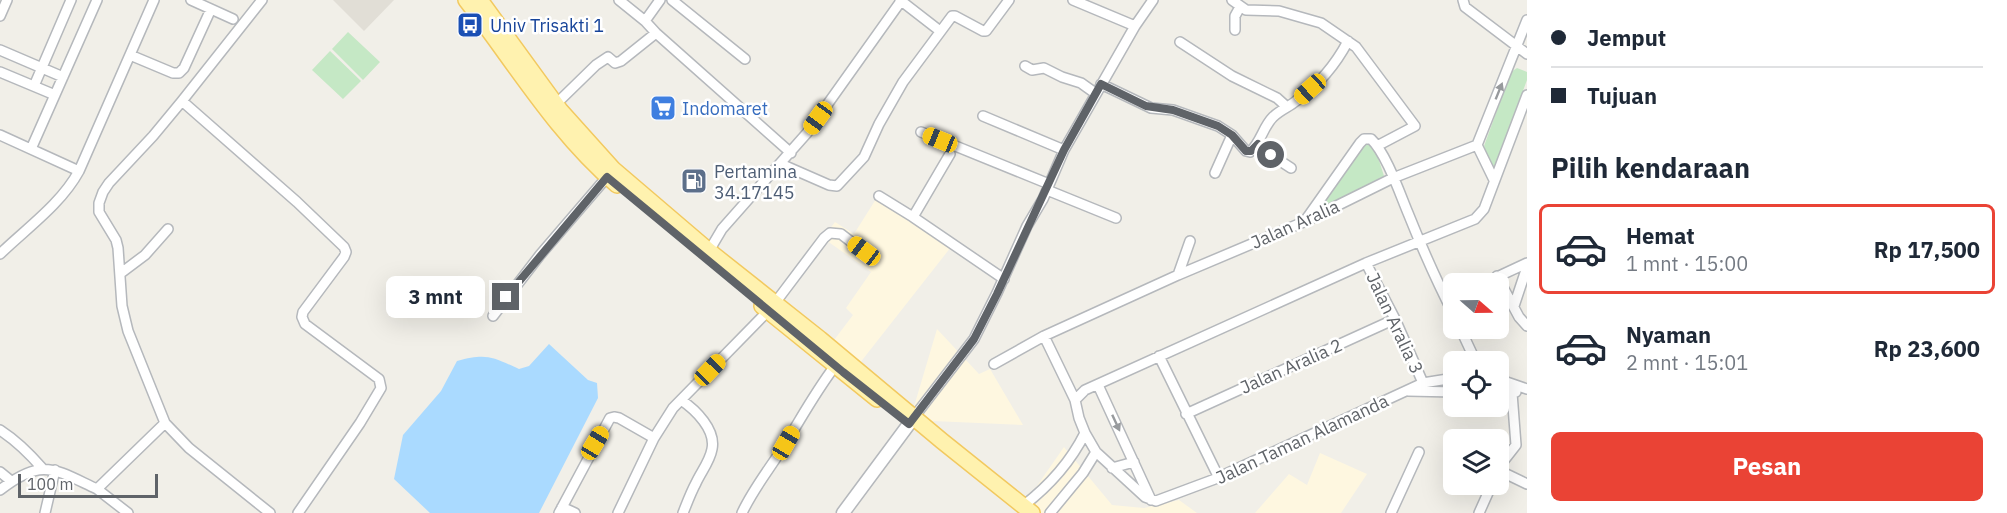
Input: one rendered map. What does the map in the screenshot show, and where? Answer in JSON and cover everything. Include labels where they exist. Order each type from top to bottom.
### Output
[{"type":"main road","points":[[475,2],[549,114],[598,169],[1023,511]]},
{"type":"main road","points":[[495,32],[613,169],[709,251],[835,366],[911,420]]},
{"type":"street","points":[[0,16],[7,0]]},
{"type":"street","points":[[33,86],[71,0]]},
{"type":"street","points":[[31,149],[97,0]]},
{"type":"street","points":[[0,254],[71,186],[154,0]]},
{"type":"street","points":[[191,0],[233,19]]},
{"type":"street","points":[[262,0],[153,136],[109,183],[99,203],[99,212],[116,240],[121,273],[122,306],[128,331],[165,423],[189,448],[270,513]]},
{"type":"street","points":[[619,0],[790,153]]},
{"type":"street","points":[[645,21],[660,0]]},
{"type":"street","points":[[672,0],[745,59]]},
{"type":"street","points":[[709,251],[722,229],[782,164],[837,94],[901,0],[940,31]]},
{"type":"street","points":[[782,164],[829,185],[837,186],[864,157],[879,124],[903,82],[954,15],[986,31],[1009,0]]},
{"type":"street","points":[[1073,0],[1135,26]]},
{"type":"street","points":[[843,513],[911,420],[969,354],[1064,150],[1095,93],[1153,0]]},
{"type":"street","points":[[1232,0],[1240,7],[1251,11],[1279,11],[1321,23],[1356,47],[1415,126],[1377,146]]},
{"type":"street","points":[[1463,0],[1465,7],[1516,48],[1527,54]]},
{"type":"street","points":[[1235,30],[1235,16],[1240,7]]},
{"type":"street","points":[[130,55],[173,73],[179,73],[184,68],[211,9]]},
{"type":"street","points":[[1494,180],[1477,145],[1527,20]]},
{"type":"street","points":[[556,104],[596,65],[608,57],[615,63],[621,61],[656,33]]},
{"type":"street","points":[[1101,84],[1146,106],[1173,110],[1218,126],[1232,135],[1246,151],[1251,151],[1258,144],[1271,119],[1304,95],[1334,65],[1348,41]]},
{"type":"street","points":[[1180,42],[1232,76],[1277,98],[1287,107]]},
{"type":"street","points":[[0,50],[63,77]]},
{"type":"street","points":[[1025,66],[1032,70],[1044,68],[1081,83],[1095,93]]},
{"type":"street","points":[[0,72],[55,96]]},
{"type":"street","points":[[1075,400],[1086,390],[1159,356],[1419,240],[1475,219],[1484,209],[1527,95]]},
{"type":"street","points":[[182,101],[297,202],[344,247],[346,252],[303,312],[302,317],[305,324],[380,379],[381,387],[360,423],[298,513]]},
{"type":"street","points":[[983,116],[1064,150]]},
{"type":"street","points":[[921,132],[1116,218]]},
{"type":"street","points":[[0,135],[79,171]]},
{"type":"street","points":[[1215,173],[1232,135]]},
{"type":"street","points":[[1306,220],[1364,139],[1371,139],[1393,178],[1419,240],[1443,285]]},
{"type":"street","points":[[1258,144],[1292,168]]},
{"type":"street","name":"Jalan Aralia","points":[[994,364],[1044,336],[1306,220],[1393,178],[1477,145]]},
{"type":"street","points":[[913,217],[950,154]]},
{"type":"street","points":[[493,316],[534,262],[607,177]]},
{"type":"street","points":[[879,196],[1004,279]]},
{"type":"street","points":[[121,273],[145,255],[168,229]]},
{"type":"street","points":[[618,513],[654,438],[673,408],[772,307],[824,238],[830,233],[841,234],[864,251]]},
{"type":"street","points":[[1179,275],[1190,241]]},
{"type":"street","name":"Jalan Aralia 3","points":[[1366,263],[1395,319],[1423,383]]},
{"type":"street","points":[[1505,273],[1527,265]]},
{"type":"street","points":[[1514,306],[1527,265]]},
{"type":"street","points":[[1509,297],[1523,323],[1527,326]]},
{"type":"street","name":"Jalan Aralia 2","points":[[1186,414],[1395,319]]},
{"type":"street","points":[[1044,336],[1075,400],[1078,418],[1096,452],[1151,501]]},
{"type":"street","points":[[1159,356],[1219,478]]},
{"type":"street","points":[[742,513],[755,488],[786,443],[801,414],[835,366]]},
{"type":"street","name":"Jalan Taman Alamanda","points":[[1151,501],[1162,500],[1219,478],[1423,383],[1443,380]]},
{"type":"street","points":[[1509,383],[1527,390]]},
{"type":"street","points":[[1098,385],[1151,501]]},
{"type":"street","points":[[1509,393],[1527,390]]},
{"type":"street","points":[[1405,391],[1443,392]]},
{"type":"street","points":[[1509,453],[1515,445],[1512,393]]},
{"type":"street","points":[[681,400],[697,413],[707,426],[713,441],[712,451],[695,483],[683,513]]},
{"type":"street","points":[[575,513],[560,510],[610,418],[619,418],[654,438]]},
{"type":"street","points":[[97,489],[165,423]]},
{"type":"street","points":[[0,430],[27,451],[42,468]]},
{"type":"street","points":[[1023,511],[1044,490],[1076,450],[1085,433]]},
{"type":"street","points":[[1050,513],[1096,452]]},
{"type":"street","points":[[1391,513],[1419,452]]},
{"type":"street","points":[[1112,468],[1134,462]]},
{"type":"street","points":[[0,490],[29,471],[42,468],[55,470],[97,489],[128,513]]},
{"type":"street","points":[[45,513],[55,470]]},
{"type":"street","points":[[0,472],[11,481]]},
{"type":"street","points":[[1509,475],[1527,484]]},
{"type":"street","points":[[1044,490],[1057,502]]},
{"type":"street","points":[[1479,513],[1487,495]]},
{"type":"shaded area","points":[[333,0],[394,0],[364,31]]},
{"type":"shaded area","points":[[876,199],[951,247],[856,368],[828,348],[853,315],[846,308],[871,272],[823,238],[835,222],[854,234]]},
{"type":"shaded area","points":[[937,329],[979,374],[990,369],[1023,425],[910,420]]},
{"type":"shaded area","points":[[1064,447],[1112,505],[1144,508],[1179,500],[1197,513],[1032,513],[1023,506]]},
{"type":"shaded area","points":[[1320,453],[1367,474],[1341,513],[1255,513],[1289,474],[1307,485]]},
{"type":"green space","points":[[348,32],[380,62],[363,80],[332,49]]},
{"type":"green space","points":[[330,51],[361,81],[343,99],[312,70]]},
{"type":"green space","points":[[1517,68],[1527,72],[1527,80],[1495,166],[1491,166],[1484,146],[1511,72]]},
{"type":"green space","points":[[1364,141],[1374,145],[1385,179],[1317,212]]},
{"type":"water","points":[[549,344],[588,380],[597,383],[598,398],[539,513],[430,513],[394,479],[403,435],[441,391],[457,361],[483,357],[519,369],[529,366]]},
{"type":"place","name":"Univ Trisakti 1","points":[[470,25]]},
{"type":"place","name":"Indomaret","points":[[663,108]]},
{"type":"place","name":"Pertamina 34.17145","points":[[694,181]]},
{"type":"route","points":[[506,297],[607,177],[909,424],[974,339],[1027,226],[1043,199],[1064,150],[1101,84],[1151,108],[1173,110],[1218,126],[1232,135],[1246,151],[1250,152],[1258,144],[1271,155]]}]
